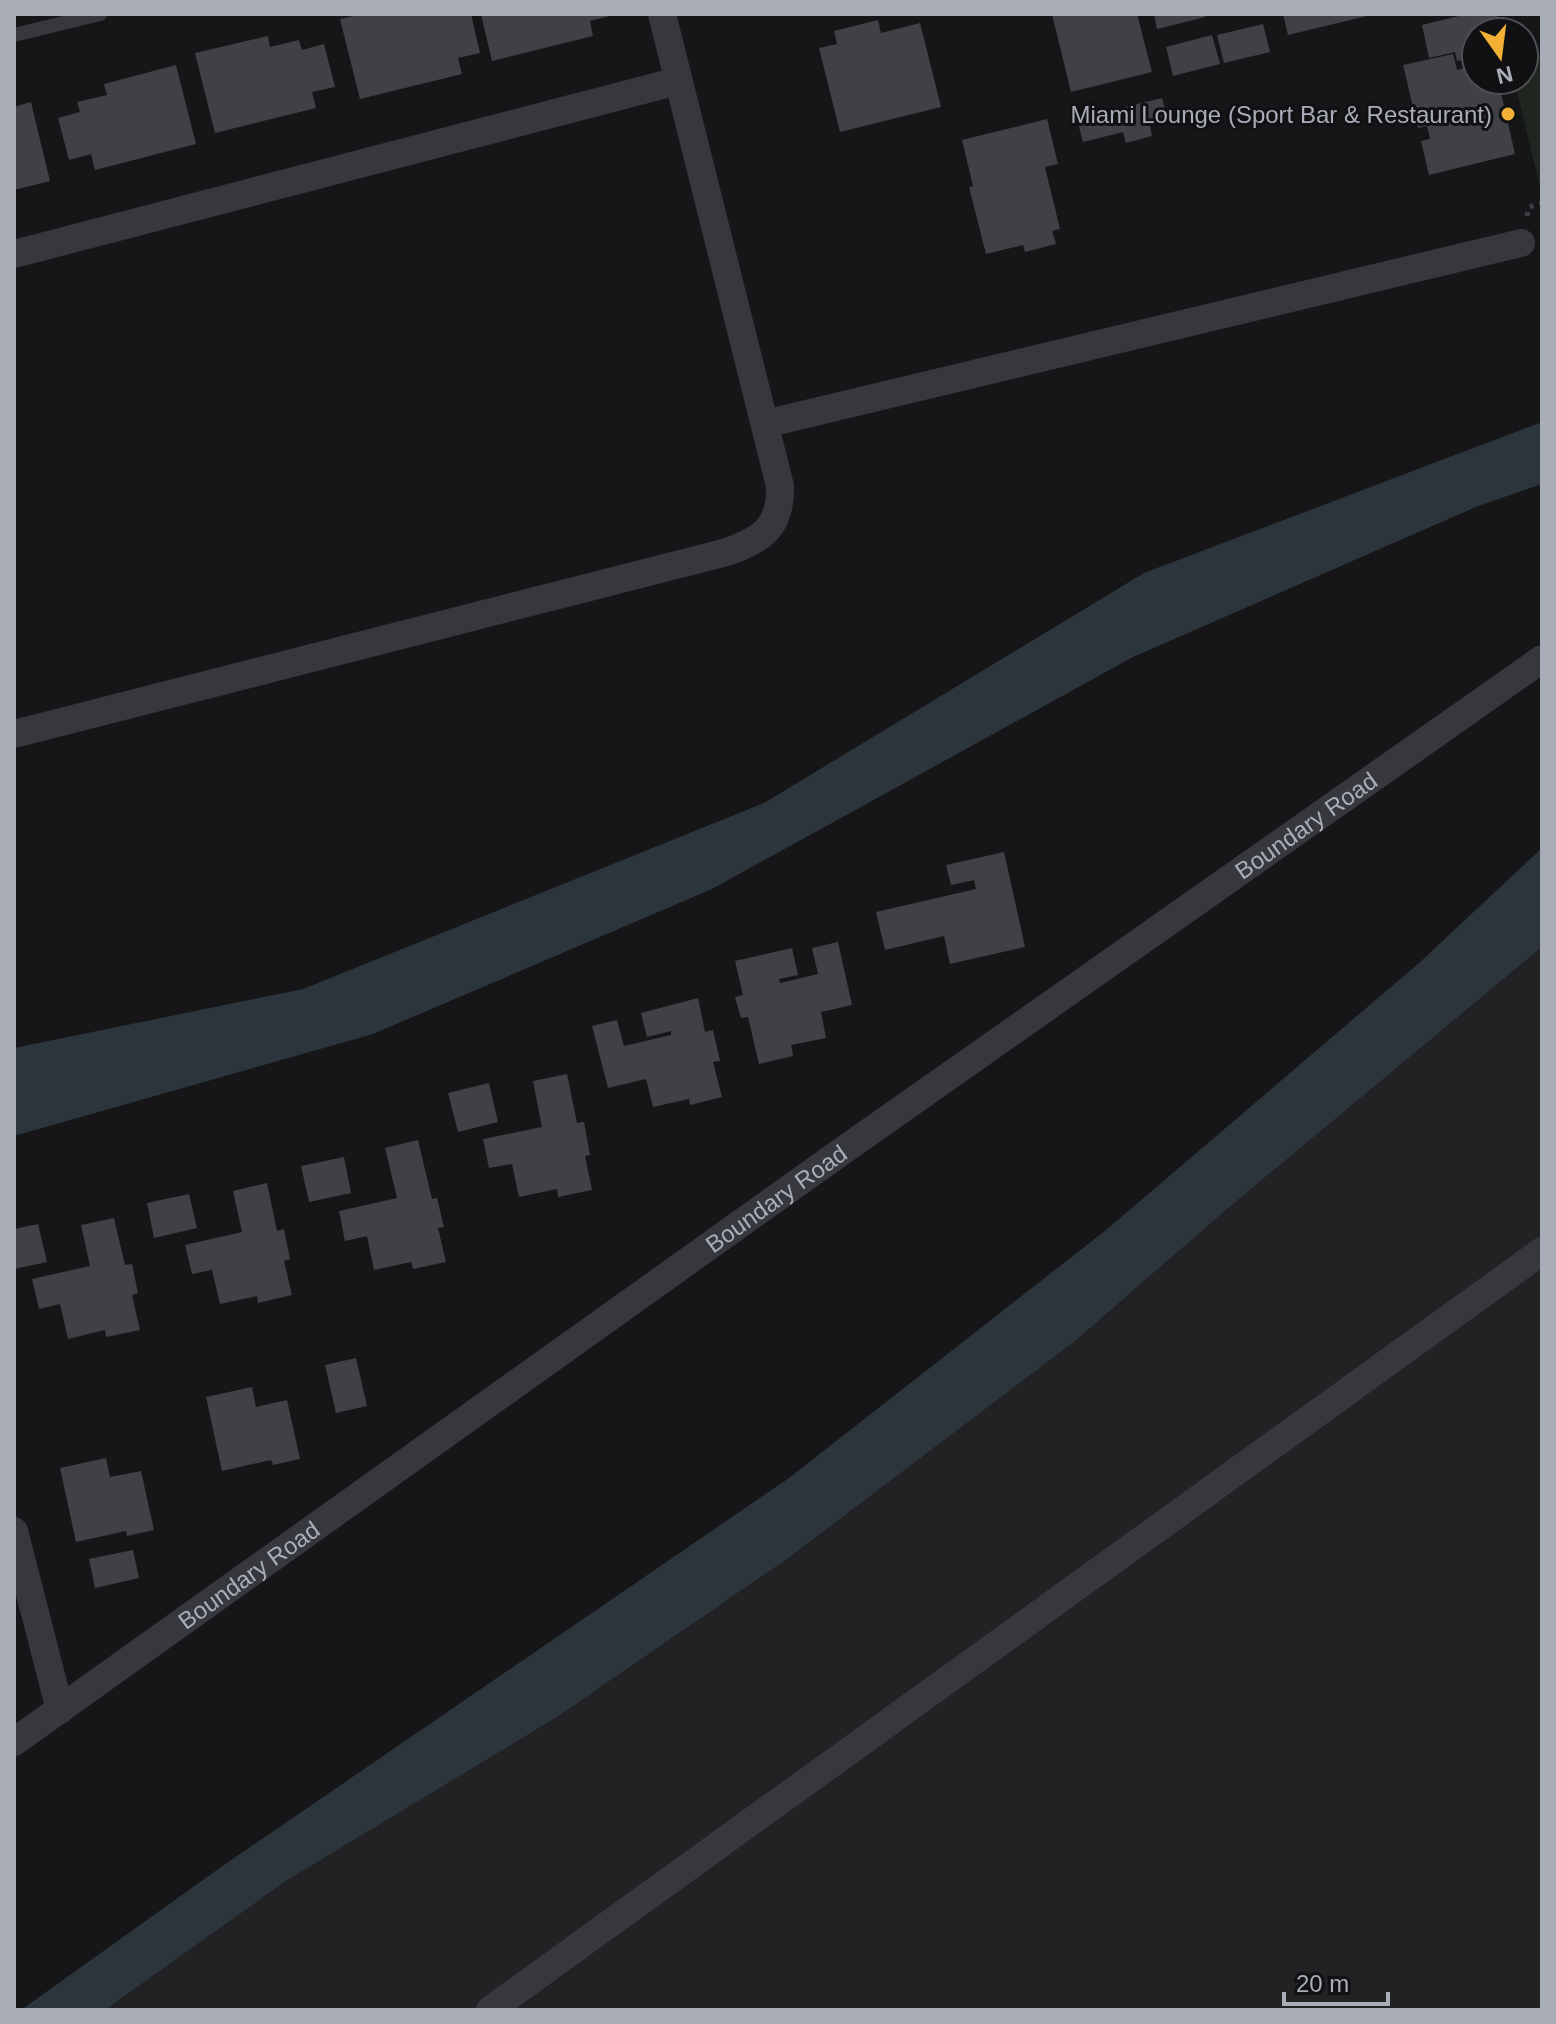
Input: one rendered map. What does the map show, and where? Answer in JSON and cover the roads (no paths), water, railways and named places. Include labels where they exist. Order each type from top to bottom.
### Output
[{"type":"street","points":[[14,734],[711,556],[748,544],[775,521],[780,503],[780,486],[662,14]]},
{"type":"street","points":[[14,254],[678,81]]},
{"type":"street","points":[[765,424],[1521,243]]},
{"type":"street","name":"Boundary Road","points":[[14,1742],[863,1136],[1542,659]]},
{"type":"street","points":[[490,2010],[1542,1251]]},
{"type":"street","points":[[14,1531],[60,1710]]},
{"type":"lane","points":[[14,35],[100,14]]},
{"type":"place","name":"Miami Lounge (Sport Bar & Restaurant)","points":[[1508,114]]}]
